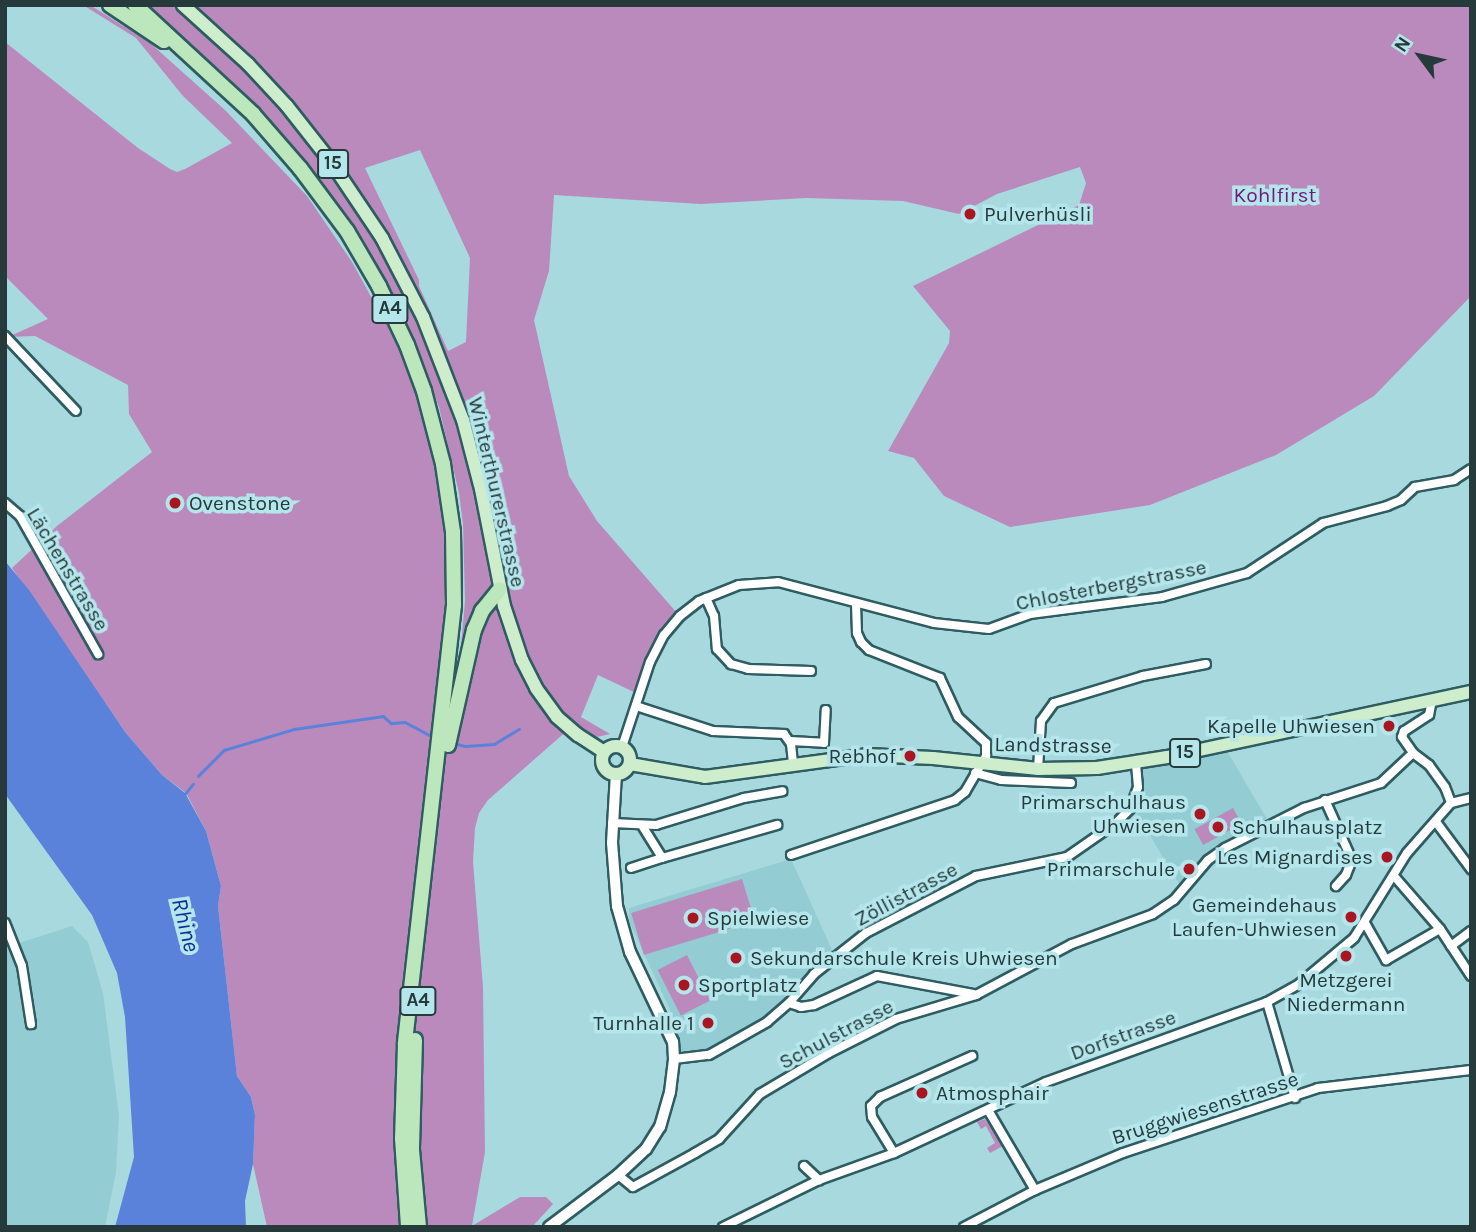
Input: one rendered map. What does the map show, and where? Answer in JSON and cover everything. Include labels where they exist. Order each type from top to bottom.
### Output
[{"type":"highway","points":[[110,5],[218,79]]},
{"type":"highway","name":"A4","points":[[135,5],[218,79],[290,156],[346,231],[390,308],[424,391],[443,464],[453,533],[454,605],[448,745],[440,770],[415,1031],[412,1122],[418,1227]]},
{"type":"highway","points":[[450,708],[475,627],[495,594]]},
{"type":"highway","name":"A4","points":[[407,1227],[402,1138],[405,1044],[450,708]]},
{"type":"main road","name":"Winterthurerstrasse","points":[[183,5],[248,64],[309,132],[355,195],[406,281],[439,355],[463,420],[481,489],[495,594],[522,660],[546,702],[566,725],[604,752]]},
{"type":"main road","name":"Landstrasse","points":[[630,764],[705,777],[737,775],[793,764],[867,755],[933,758],[977,768],[1097,768],[1136,763],[1471,692]]},
{"type":"main road","points":[[613,746],[622,747],[629,755],[630,764],[626,771],[615,775],[604,768],[604,752],[613,746]]},
{"type":"street","points":[[6,336],[76,411]]},
{"type":"street","name":"Chlosterbergstrasse","points":[[622,747],[650,662],[664,635],[680,616],[706,598],[739,585],[778,582],[934,623],[979,630],[1002,626],[1030,614],[1162,597],[1247,573],[1323,523],[1387,506],[1401,500],[1415,487],[1454,480],[1471,469]]},
{"type":"street","name":"Lächenstrasse","points":[[5,503],[20,516],[98,654]]},
{"type":"street","points":[[706,598],[714,616],[717,649],[725,660],[748,669],[811,671]]},
{"type":"street","points":[[791,855],[945,805],[965,792],[986,756],[986,743],[958,717],[940,678],[869,650],[857,633],[856,603]]},
{"type":"street","points":[[1038,769],[1041,721],[1054,703],[1143,676],[1206,664]]},
{"type":"street","points":[[1432,700],[1433,708],[1429,715],[1404,732],[1402,737],[1413,753],[1429,765],[1446,788],[1451,803],[1471,798]]},
{"type":"street","points":[[636,706],[713,731],[778,733],[788,736],[793,764]]},
{"type":"street","points":[[790,741],[824,743],[827,710]]},
{"type":"street","name":"Schulstrasse","points":[[618,1175],[633,1186],[719,1139],[761,1094],[829,1053],[896,1019],[976,995],[1072,944],[1153,914],[1174,900],[1208,860],[1225,848],[1325,800],[1381,783],[1413,753]]},
{"type":"street","name":"Zöllistrasse","points":[[674,1059],[713,1054],[767,1022],[789,1003],[814,974],[866,933],[976,876],[1068,857],[1116,823],[1130,809],[1138,787],[1136,763]]},
{"type":"street","points":[[977,768],[1001,780],[1071,783]]},
{"type":"street","points":[[548,1227],[618,1175],[646,1149],[660,1127],[669,1105],[674,1059],[668,1028],[637,969],[621,922],[612,865],[615,775]]},
{"type":"street","points":[[612,823],[643,827],[782,791]]},
{"type":"street","points":[[1325,800],[1352,860],[1346,875],[1336,886]]},
{"type":"street","name":"Dorfstrasse","points":[[723,1227],[819,1180],[894,1153],[1046,1082],[1267,1002],[1299,984],[1329,962],[1354,938],[1416,843],[1451,803]]},
{"type":"street","points":[[1436,822],[1471,869]]},
{"type":"street","points":[[631,868],[777,825]]},
{"type":"street","points":[[643,827],[662,858]]},
{"type":"street","points":[[1394,876],[1440,929],[1471,976]]},
{"type":"street","points":[[5,923],[22,966],[31,1024]]},
{"type":"street","points":[[1365,923],[1386,960],[1440,929]]},
{"type":"street","points":[[1451,946],[1471,931]]},
{"type":"street","points":[[789,1003],[801,1007],[814,1004],[877,976],[976,995]]},
{"type":"street","points":[[1267,1002],[1295,1098]]},
{"type":"street","points":[[894,1153],[872,1117],[871,1105],[880,1097],[972,1056]]},
{"type":"street","name":"Bruggwiesenstrasse","points":[[964,1227],[1035,1190],[1123,1153],[1336,1085],[1471,1070]]},
{"type":"street","points":[[988,1110],[1035,1190]]},
{"type":"street","points":[[804,1166],[819,1180]]},
{"type":"shaded area","name":"Primarschulhaus Uhwiesen","points":[[1227,751],[1267,819],[1216,846],[1180,885],[1133,808],[1139,797],[1143,769]]},
{"type":"shaded area","name":"Sekundarschule Kreis Uhwiesen","points":[[791,859],[833,952],[811,971],[787,1002],[705,1053],[680,1055],[670,1010],[629,921],[629,908]]},
{"type":"shaded area","points":[[72,926],[88,942],[103,993],[119,1116],[116,1172],[105,1227],[5,1227],[5,934],[13,945]]},
{"type":"green space","name":"Kohlfirst","points":[[83,5],[90,5],[150,43],[225,110],[307,196],[352,262],[375,304],[388,309],[407,351],[439,464],[448,582],[443,666],[459,668],[465,601],[463,524],[459,493],[439,407],[404,317],[369,252],[316,174],[225,75],[147,5],[1471,5],[1471,296],[1374,396],[1276,455],[1150,505],[1010,527],[944,496],[914,458],[888,451],[949,343],[950,331],[913,286],[1079,205],[1086,183],[1080,167],[997,194],[959,214],[903,201],[806,198],[701,204],[554,195],[549,271],[534,320],[569,476],[597,521],[677,613],[653,644],[636,693],[598,675],[581,717],[610,734],[597,737],[569,729],[488,800],[479,813],[475,828],[473,862],[483,987],[485,1152],[472,1226],[520,1197],[546,1197],[553,1204],[532,1227],[267,1227],[253,1164],[255,1115],[251,1097],[237,1076],[218,906],[221,886],[206,831],[186,793],[162,775],[125,732],[12,568],[57,526],[152,452],[129,414],[128,385],[35,336],[8,337],[48,319],[5,276],[5,42],[138,148],[170,169],[177,172],[185,169],[232,143],[183,96],[136,38]],"holes":[[[420,150],[470,258],[466,342],[448,351],[419,286],[419,280],[365,168]]]},
{"type":"green space","name":"Schulhausplatz","points":[[1233,808],[1242,824],[1203,845],[1195,829]]},
{"type":"green space","name":"Spielwiese","points":[[742,879],[755,921],[644,955],[631,913]]},
{"type":"green space","name":"Sportplatz","points":[[687,955],[710,1000],[681,1015],[658,970]]},
{"type":"green space","points":[[985,1119],[1003,1146],[990,1153],[987,1148],[995,1143],[986,1126],[981,1129],[977,1122]]},
{"type":"water","name":"Rhine","points":[[5,561],[29,590],[125,732],[162,775],[185,793],[206,831],[221,886],[218,906],[237,1076],[251,1097],[255,1115],[253,1164],[245,1201],[246,1227],[115,1227],[134,1157],[125,1017],[117,973],[92,915],[5,794]]},
{"type":"waterway","points":[[198,776],[224,750],[294,729],[383,716],[391,723],[405,722],[433,737]]},
{"type":"waterway","points":[[453,743],[465,746],[494,744],[519,729]]},
{"type":"waterway","points":[[184,795],[193,784]]},
{"type":"place","name":"Pulverhüsli","points":[[970,214]]},
{"type":"place","name":"Ovenstone","points":[[175,503]]},
{"type":"place","name":"Kapelle Uhwiesen","points":[[1389,726]]},
{"type":"place","name":"Rebhof","points":[[910,756]]},
{"type":"place","name":"Primarschulhaus Uhwiesen","points":[[1200,814]]},
{"type":"place","name":"Schulhausplatz","points":[[1218,827]]},
{"type":"place","name":"Les Mignardises","points":[[1387,857]]},
{"type":"place","name":"Primarschule","points":[[1189,869]]},
{"type":"place","name":"Gemeindehaus Laufen-Uhwiesen","points":[[1351,917]]},
{"type":"place","name":"Spielwiese","points":[[693,918]]},
{"type":"place","name":"Metzgerei Niedermann","points":[[1346,956]]},
{"type":"place","name":"Sekundarschule Kreis Uhwiesen","points":[[736,958]]},
{"type":"place","name":"Sportplatz","points":[[684,985]]},
{"type":"place","name":"Turnhalle 1","points":[[708,1023]]},
{"type":"place","name":"Atmosphair","points":[[922,1093]]}]
